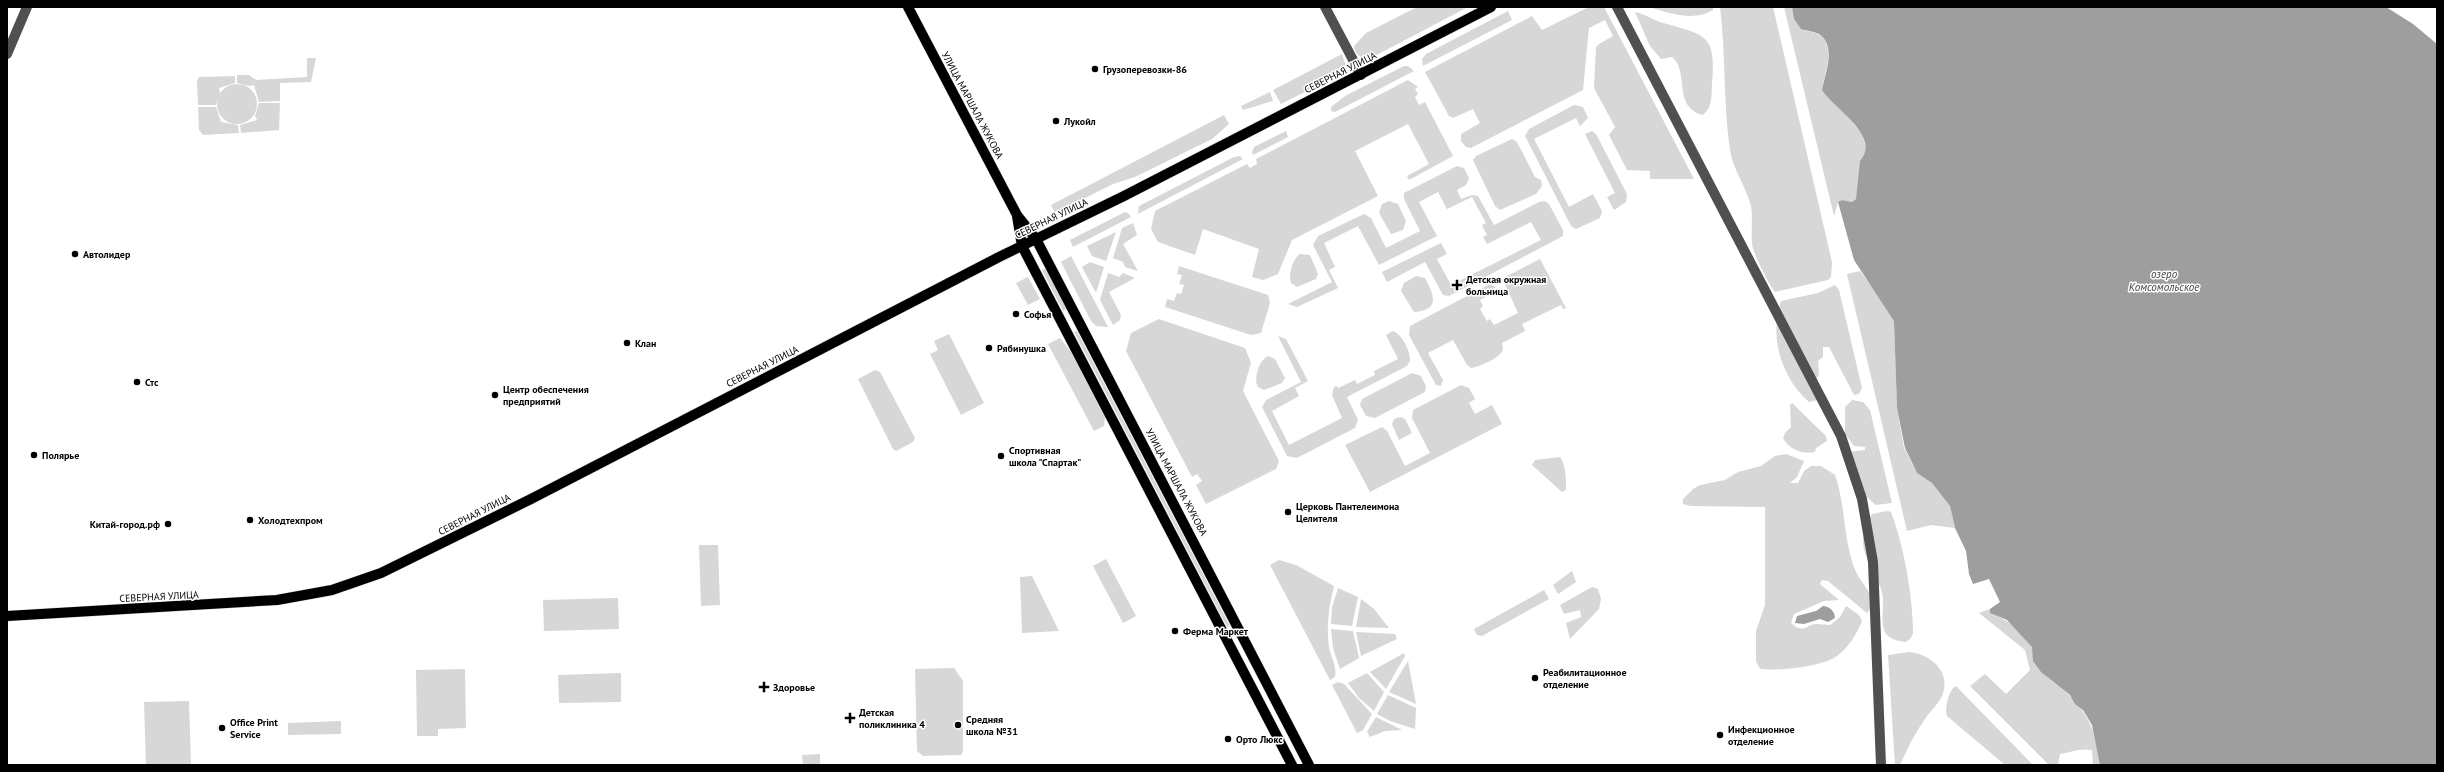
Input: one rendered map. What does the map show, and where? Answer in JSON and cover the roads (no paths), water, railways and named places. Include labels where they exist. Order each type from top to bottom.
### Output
[{"type":"main road","name":"УЛИЦА МАРШАЛА ЖУКОВА","points":[[908,7],[1017,215],[1036,239],[1309,765]]},
{"type":"main road","name":"СЕВЕРНАЯ УЛИЦА","points":[[7,616],[262,602],[306,596],[354,583],[423,553],[1022,246],[1124,196],[1361,75],[1491,7]]},
{"type":"main road","name":"УЛИЦА МАРШАЛА ЖУКОВА","points":[[1017,215],[1022,246],[1292,765]]},
{"type":"main road","points":[[1062,322],[1075,315]]},
{"type":"street","points":[[7,54],[27,7]]},
{"type":"street","points":[[1325,7],[1361,75]]},
{"type":"street","points":[[1617,7],[1843,443],[1862,499],[1873,562],[1880,765]]},
{"type":"water","name":"озеро Комсомольское","points":[[1792,7],[2386,7],[2413,24],[2437,44],[2437,765],[2100,765],[2092,725],[2083,710],[2075,704],[2070,695],[2041,672],[2033,661],[2032,647],[2007,620],[1990,613],[1990,609],[2000,602],[1989,579],[1973,584],[1969,574],[1966,551],[1955,528],[1950,506],[1932,483],[1917,473],[1905,448],[1897,408],[1894,321],[1854,260],[1838,202],[1842,200],[1852,202],[1856,199],[1860,161],[1865,152],[1865,142],[1861,132],[1822,90],[1829,53],[1827,46],[1824,39],[1819,34],[1801,29],[1794,19]]},
{"type":"water","points":[[1823,606],[1831,609],[1835,618],[1828,622],[1820,619],[1804,624],[1795,623],[1797,616],[1816,611]]},
{"type":"place","name":"Грузоперевозки-86","points":[[1095,69]]},
{"type":"place","name":"Лукойл","points":[[1056,121]]},
{"type":"place","name":"Автолидер","points":[[75,254]]},
{"type":"place","name":"Детская окружная больница","points":[[1457,285]]},
{"type":"place","name":"Софья","points":[[1016,314]]},
{"type":"place","name":"Клан","points":[[627,343]]},
{"type":"place","name":"Рябинушка","points":[[989,348]]},
{"type":"place","name":"Стс","points":[[137,382]]},
{"type":"place","name":"Центр обеспечения предприятий","points":[[495,395]]},
{"type":"place","name":"Полярье","points":[[34,455]]},
{"type":"place","name":"Спортивная школа \"Спартак\"","points":[[1001,456]]},
{"type":"place","name":"Церковь Пантелеимона Целителя","points":[[1288,512]]},
{"type":"place","name":"Холодтехпром","points":[[250,520]]},
{"type":"place","name":"Китай-город.рф","points":[[168,524]]},
{"type":"place","name":"Ферма Маркет","points":[[1175,631]]},
{"type":"place","name":"Реабилитационное отделение","points":[[1535,678]]},
{"type":"place","name":"Здоровье","points":[[764,687]]},
{"type":"place","name":"Детская поликлиника 4","points":[[850,718]]},
{"type":"place","name":"Средняя школа №31","points":[[958,725]]},
{"type":"place","name":"Office Print Service","points":[[222,728]]},
{"type":"place","name":"Инфекционное отделение","points":[[1720,735]]},
{"type":"place","name":"Орто Люкс","points":[[1228,739]]}]
